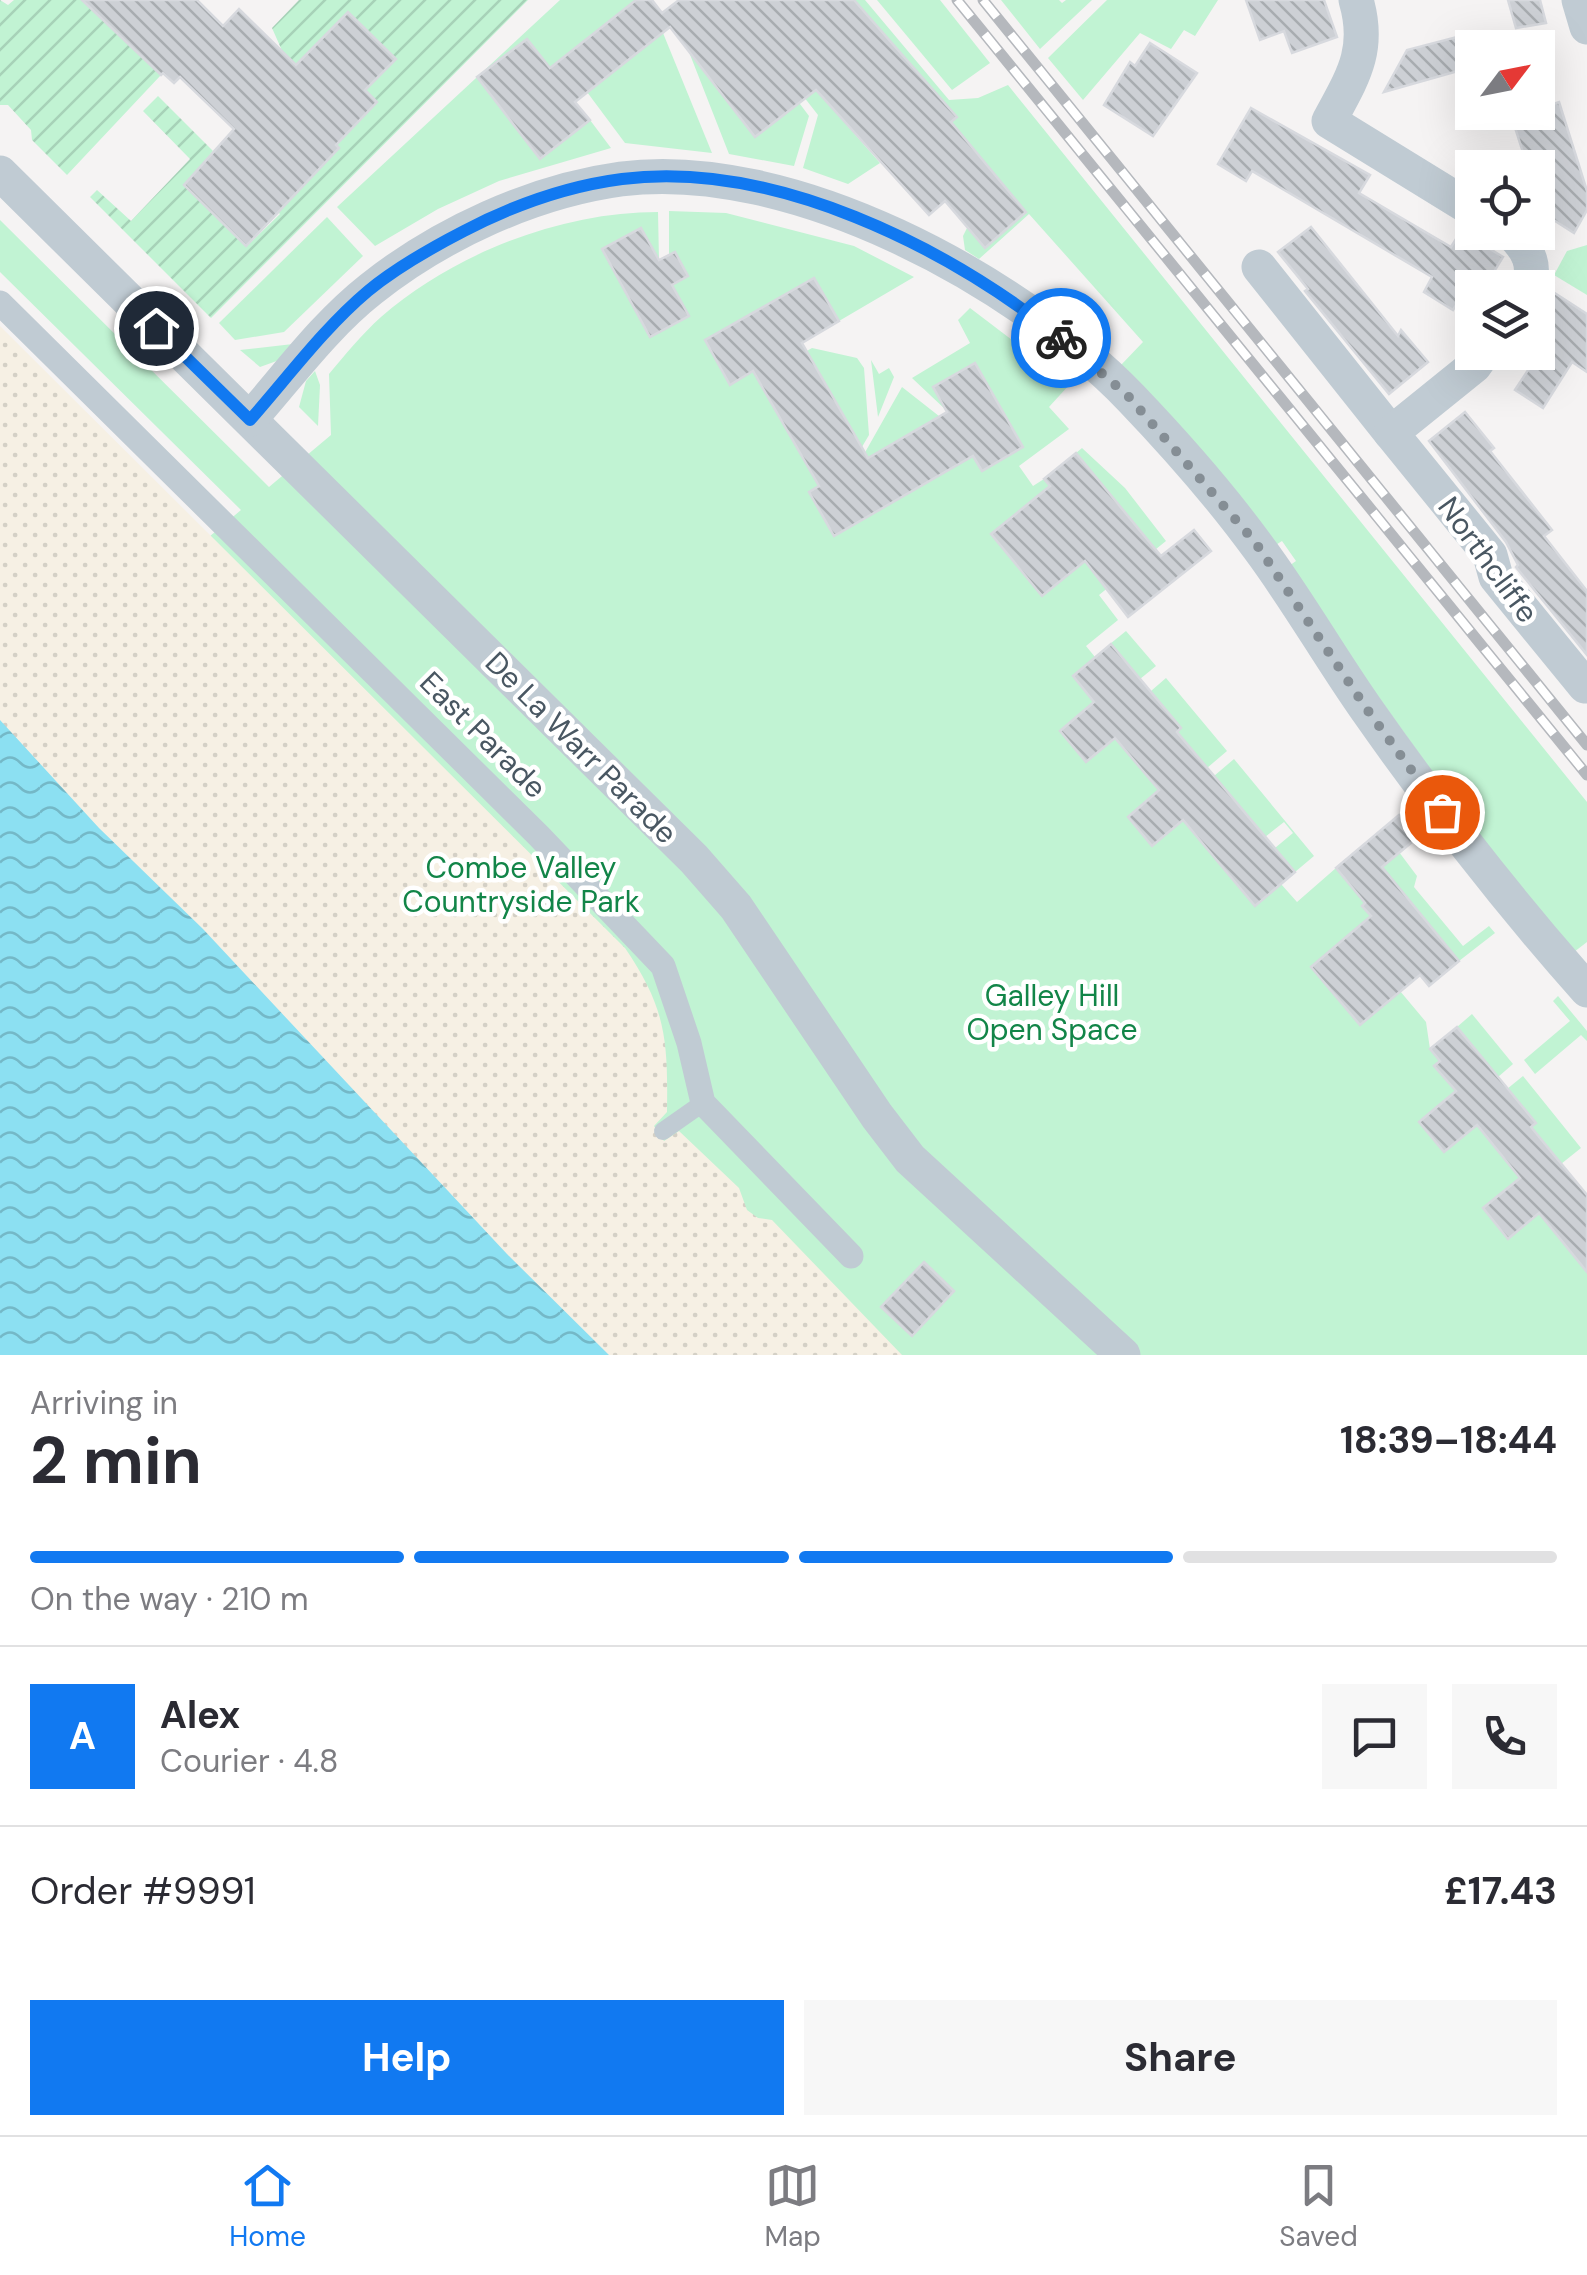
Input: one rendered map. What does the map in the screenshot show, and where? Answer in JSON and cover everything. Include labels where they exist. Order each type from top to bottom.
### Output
[{"type":"street","points":[[1356,0],[1362,48],[1357,69],[1329,121],[1455,199]]},
{"type":"street","points":[[1578,0],[1587,27]]},
{"type":"street","name":"De La Warr Parade","points":[[0,173],[694,860],[736,907],[877,1116],[910,1158],[1123,1355]]},
{"type":"street","points":[[250,420],[368,291],[434,246],[516,207],[621,179],[677,177],[735,182],[802,198],[865,223],[925,250],[984,284],[1058,334],[1128,396],[1255,542],[1419,781],[1488,872],[1587,990]]},
{"type":"street","name":"Northcliffe","points":[[1259,266],[1490,554],[1496,577],[1585,686]]},
{"type":"street","name":"East Parade","points":[[0,303],[539,836],[663,966],[689,1043],[703,1104]]},
{"type":"street","points":[[1391,433],[1469,370]]},
{"type":"street","points":[[703,1104],[851,1256]]},
{"type":"lane","points":[[663,1131],[703,1104]]},
{"type":"green space","points":[[0,0],[8,5],[14,0],[82,0],[161,75],[67,175],[32,140],[31,130],[8,105],[0,105]]},
{"type":"green space","points":[[299,0],[528,0],[211,318],[90,197],[97,190],[131,221],[190,159],[143,111],[158,96],[213,151],[184,185],[247,246],[280,214],[274,208],[338,149],[336,145],[377,103],[354,79],[395,59],[348,12],[314,47],[295,80],[272,28]]},
{"type":"green space","points":[[560,0],[636,0],[550,68],[527,39],[478,77],[590,120],[611,148],[499,181],[438,209],[375,246],[337,207]]},
{"type":"green space","points":[[737,0],[880,163],[848,184],[803,168],[818,115],[768,51]]},
{"type":"green space","points":[[854,0],[865,0],[949,100],[978,98],[1008,85],[1587,802],[1587,942],[1574,952],[1519,893],[1286,568],[1296,561],[1282,541],[1271,548],[1242,506],[1121,365],[1143,342],[1029,214],[979,259],[965,250],[963,236],[967,228],[985,248],[1026,212],[951,122],[956,117]]},
{"type":"green space","points":[[877,0],[940,0],[990,63],[952,90]]},
{"type":"green space","points":[[1001,0],[1062,3],[1092,0],[1040,49]]},
{"type":"green space","points":[[1107,0],[1218,0],[1195,36],[1184,30],[1171,49],[1140,33],[1083,100],[1048,58]]},
{"type":"green space","points":[[663,33],[712,153],[625,143],[587,92]]},
{"type":"green space","points":[[689,52],[755,137],[779,76],[809,116],[794,166],[729,154]]},
{"type":"green space","name":"Combe Valley Countryside Park","points":[[669,211],[726,213],[854,246],[914,277],[839,321],[813,278],[705,340],[730,384],[774,359],[761,386],[809,469],[841,473],[809,492],[835,536],[958,465],[975,363],[933,387],[947,411],[912,378],[970,343],[958,320],[970,308],[1070,384],[1049,407],[1069,429],[1019,466],[1033,486],[1044,479],[1065,505],[1032,501],[991,534],[1042,595],[1053,530],[1142,534],[1076,453],[1082,448],[1125,488],[1166,541],[1099,595],[1118,620],[1086,646],[1095,657],[1073,676],[1094,702],[1061,731],[1087,762],[1120,733],[1159,790],[1128,817],[1152,846],[1183,820],[1281,884],[1297,902],[1336,868],[1399,852],[1417,876],[1414,887],[1463,946],[1489,926],[1495,933],[1459,961],[1392,881],[1386,934],[1351,933],[1311,967],[1359,1024],[1400,991],[1426,1022],[1430,1049],[1440,1061],[1435,1066],[1456,1091],[1419,1122],[1444,1152],[1481,1122],[1520,1178],[1483,1208],[1508,1239],[1545,1209],[1587,1272],[1587,1355],[0,1355],[0,713],[241,510],[0,272],[0,220],[269,487],[331,435],[329,374],[367,330],[410,294],[442,274],[511,240],[584,219],[658,212],[659,260],[603,249],[649,337],[689,316],[672,285],[675,252],[669,255]]},
{"type":"green space","points":[[327,217],[363,256],[284,332],[235,340],[219,323]]},
{"type":"green space","points":[[1587,245],[1587,295],[1555,276],[1567,251]]},
{"type":"green space","points":[[293,344],[285,358],[260,367],[240,350]]},
{"type":"green space","points":[[812,348],[857,358],[864,368],[869,435],[856,457],[858,441],[811,358],[798,356]]},
{"type":"green space","points":[[871,360],[879,374],[889,368],[894,377],[878,417]]},
{"type":"green space","points":[[315,371],[320,385],[318,426],[299,407],[306,381]]},
{"type":"green space","points":[[902,387],[944,420],[932,421],[859,463]]},
{"type":"green space","points":[[1126,631],[1156,666],[1140,679],[1110,644]]},
{"type":"green space","points":[[1166,678],[1227,751],[1207,768],[1177,732],[1181,727],[1151,691]]},
{"type":"green space","points":[[1234,759],[1314,856],[1295,872],[1275,848],[1293,833],[1284,822],[1265,837],[1214,776]]},
{"type":"green space","points":[[1558,996],[1587,1031],[1587,1041],[1581,1035],[1535,1074],[1524,1060],[1570,1021],[1553,1001]]},
{"type":"green space","points":[[1472,1014],[1513,1064],[1498,1077],[1457,1027]]},
{"type":"green space","points":[[1523,1076],[1581,1148],[1561,1164],[1531,1127],[1536,1123],[1507,1089]]},
{"type":"sand","points":[[0,326],[625,948],[649,989],[662,1026],[667,1112],[654,1126],[664,1141],[679,1131],[739,1188],[747,1210],[758,1218],[772,1220],[902,1355],[0,1355]]},
{"type":"water","points":[[0,720],[99,828],[203,929],[507,1254],[609,1355],[0,1355]]},
{"type":"building","points":[[82,0],[197,0],[223,26],[239,9],[296,65],[348,12],[396,59],[365,90],[377,102],[246,246],[184,185],[234,129],[180,77],[174,83],[161,75]]},
{"type":"building","points":[[636,0],[652,0],[662,13],[679,0],[854,0],[957,117],[951,122],[1026,212],[985,248],[945,201],[929,215],[816,90],[755,137],[670,27],[575,102],[590,120],[540,159],[477,77],[527,39],[550,68]]},
{"type":"building","points":[[1246,0],[1324,0],[1337,37],[1292,53],[1284,31],[1260,40]]},
{"type":"building","points":[[1508,0],[1540,0],[1546,23],[1516,28]]},
{"type":"building","points":[[1455,37],[1455,72],[1384,92],[1407,50]]},
{"type":"building","points":[[1150,43],[1197,73],[1153,136],[1104,105],[1130,62],[1135,66]]},
{"type":"building","points":[[1559,102],[1587,191],[1587,210],[1574,233],[1555,221],[1555,150],[1522,150],[1516,130],[1555,130],[1555,103]]},
{"type":"building","points":[[1251,108],[1370,175],[1359,193],[1451,247],[1455,241],[1455,250],[1492,250],[1503,257],[1495,270],[1455,270],[1453,310],[1424,292],[1432,277],[1252,171],[1246,181],[1218,164]]},
{"type":"building","points":[[1311,227],[1398,336],[1401,330],[1428,362],[1389,394],[1278,252]]},
{"type":"building","points":[[641,228],[659,260],[675,252],[688,276],[672,285],[689,316],[650,337],[602,249]]},
{"type":"building","points":[[814,278],[839,321],[802,343],[868,458],[947,412],[933,387],[975,363],[1023,447],[982,471],[973,456],[834,536],[809,492],[819,486],[753,371],[730,385],[705,340]]},
{"type":"building","points":[[1555,293],[1587,314],[1587,372],[1572,362],[1543,408],[1515,390],[1528,370],[1555,370]]},
{"type":"building","points":[[1465,412],[1494,448],[1490,451],[1552,530],[1544,536],[1587,591],[1587,655],[1516,567],[1506,542],[1429,441]]},
{"type":"building","points":[[1076,453],[1161,556],[1194,530],[1211,551],[1128,617],[1085,561],[1042,596],[991,534],[1050,486],[1044,479]]},
{"type":"building","points":[[1111,644],[1181,728],[1177,732],[1295,872],[1255,906],[1183,820],[1152,846],[1128,817],[1159,790],[1115,738],[1086,762],[1060,731],[1094,702],[1073,676]]},
{"type":"building","points":[[1399,815],[1418,837],[1382,867],[1459,961],[1429,986],[1420,975],[1360,1025],[1311,967],[1371,916],[1336,868]]},
{"type":"building","points":[[1457,1027],[1536,1123],[1531,1127],[1587,1195],[1587,1272],[1539,1213],[1508,1239],[1483,1208],[1520,1178],[1477,1125],[1444,1152],[1419,1122],[1456,1091],[1434,1066],[1440,1061],[1430,1049]]},
{"type":"building","points":[[924,1262],[954,1291],[912,1336],[881,1307]]},
{"type":"railway","points":[[957,0],[1587,775]]},
{"type":"railway","points":[[983,0],[1587,745]]},
{"type":"way so far","points":[[1061,338],[1128,396],[1255,542],[1366,708],[1442,812]]},
{"type":"route","points":[[156,328],[250,420],[368,291],[434,246],[516,207],[558,194],[621,179],[677,177],[735,182],[802,198],[865,223],[925,250],[984,284],[1061,338]]},
{"type":"park label","name":"Galley Hill Open Space","points":[[1052,1013]]}]
